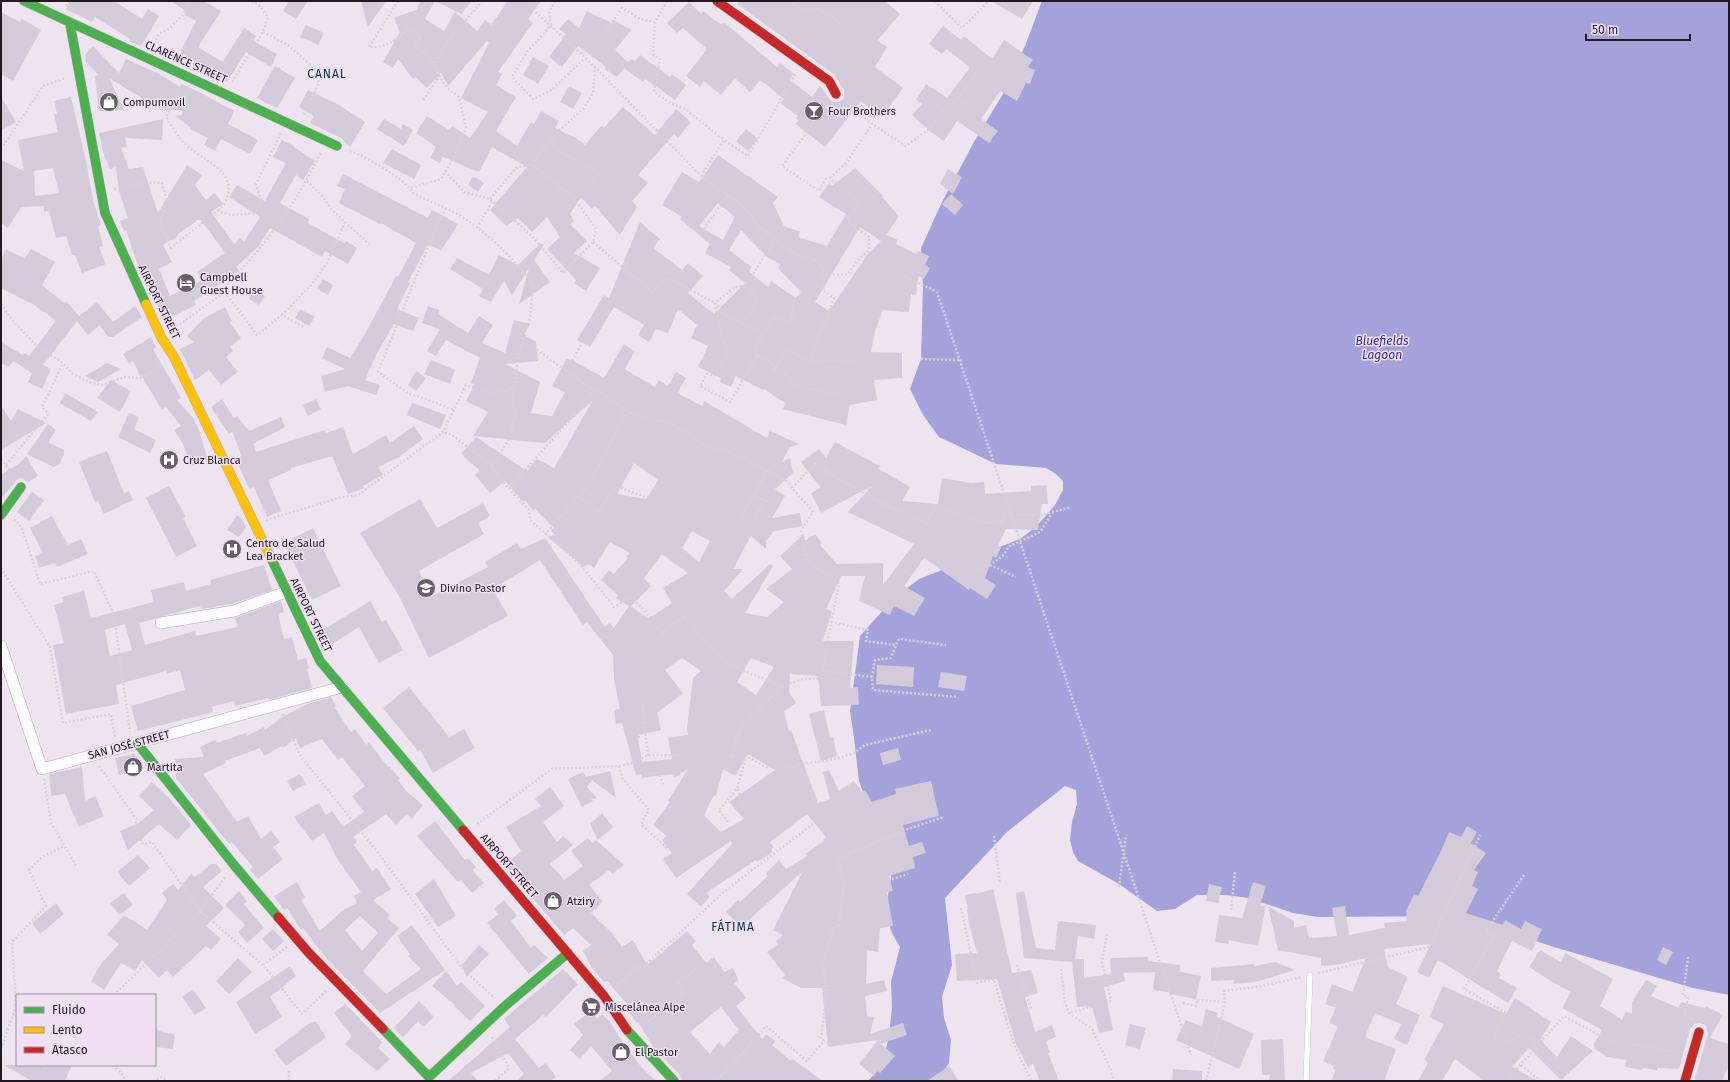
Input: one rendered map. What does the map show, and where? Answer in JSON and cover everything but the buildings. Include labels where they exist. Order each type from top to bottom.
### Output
[{"type":"street","name":"CLARENCE STREET","points":[[24,1],[70,24],[186,75],[337,146]]},
{"type":"street","points":[[717,1],[829,81],[836,94]]},
{"type":"street","name":"AIRPORT STREET","points":[[70,24],[105,213],[161,337],[174,357],[320,661],[604,996],[631,1037],[674,1081]]},
{"type":"street","points":[[4,512],[21,487]]},
{"type":"street","points":[[161,623],[234,611],[286,592]]},
{"type":"street","points":[[1,646],[42,769]]},
{"type":"street","name":"SAN JOSÉ STREET","points":[[42,769],[342,687]]},
{"type":"street","points":[[134,744],[297,939],[428,1077],[505,1006],[568,953]]},
{"type":"street","points":[[1685,1081],[1700,1032]]},
{"type":"lane","points":[[1306,1081],[1310,975]]},
{"type":"path","points":[[146,58],[159,34],[170,28],[183,15],[190,1]]},
{"type":"path","points":[[225,93],[264,32],[268,17],[258,4],[251,1]]},
{"type":"path","points":[[398,1],[369,47],[379,48],[399,39],[407,29],[421,36],[415,45],[430,58],[439,77],[450,91],[459,97],[466,128],[457,151],[444,170],[441,179],[411,188]]},
{"type":"path","points":[[434,65],[445,45],[482,1]]},
{"type":"path","points":[[524,1],[582,54],[701,176],[745,208],[760,228],[776,239],[778,244],[792,250],[794,254],[819,261],[825,275],[823,290]]},
{"type":"path","points":[[551,25],[549,12],[554,1]]},
{"type":"path","points":[[668,1],[655,22],[653,54],[660,59],[654,92],[670,103],[685,109],[724,140],[748,156],[802,62]]},
{"type":"path","points":[[791,1],[800,10],[819,8],[842,24]]},
{"type":"path","points":[[936,1],[962,28],[989,1]]},
{"type":"path","points":[[582,54],[596,36],[604,31],[622,8],[640,19],[655,22]]},
{"type":"path","points":[[551,25],[527,52],[512,77],[533,99],[550,91],[586,58]]},
{"type":"path","points":[[264,32],[288,45],[315,69],[319,83],[297,127]]},
{"type":"path","points":[[477,228],[491,200],[516,168],[532,164],[549,140],[584,108],[594,93],[595,68]]},
{"type":"path","points":[[1,149],[43,86],[79,74]]},
{"type":"path","points":[[872,124],[846,163],[830,178],[826,179],[818,191],[782,166],[836,94],[872,124],[906,146],[930,128],[942,112],[957,99],[976,74]]},
{"type":"path","points":[[101,191],[129,187],[147,181],[162,183],[166,199],[160,222],[171,248],[225,205],[230,187],[227,179],[214,165],[197,155],[185,144],[166,117],[186,75]]},
{"type":"path","points":[[423,100],[439,77]]},
{"type":"path","points":[[957,99],[975,110]]},
{"type":"path","points":[[218,211],[234,216],[254,213],[261,201],[256,184],[287,122]]},
{"type":"path","points":[[549,140],[561,152],[599,174],[585,190],[574,198]]},
{"type":"path","points":[[701,176],[724,140]]},
{"type":"path","points":[[326,141],[307,181],[292,206],[266,242],[226,285],[225,292],[257,335],[282,315],[312,284],[324,268],[345,222]]},
{"type":"path","points":[[337,146],[373,162],[411,188],[413,193],[461,216],[477,228],[512,260],[533,285],[530,318],[522,345],[512,403],[516,415],[508,441],[492,466]]},
{"type":"path","points":[[444,170],[464,192],[491,200],[534,238],[563,273],[594,242],[596,229],[574,198],[532,164]]},
{"type":"path","points":[[825,275],[848,274],[857,261],[869,250],[869,237],[847,221],[860,202],[830,178]]},
{"type":"path","points":[[307,181],[345,222],[369,244]]},
{"type":"path","points":[[704,229],[728,195]]},
{"type":"path","points":[[446,208],[432,237],[378,372],[409,394],[424,398],[454,410]]},
{"type":"path","points":[[745,286],[776,239]]},
{"type":"path","points":[[594,242],[652,292],[668,278],[716,303],[725,314],[764,334]]},
{"type":"path","points":[[904,276],[937,292],[1191,1054]]},
{"type":"path","points":[[809,362],[834,298],[815,284]]},
{"type":"path","points":[[716,303],[735,287],[745,286],[756,296],[756,304],[744,324]]},
{"type":"path","points":[[161,337],[225,292]]},
{"type":"path","points":[[716,303],[722,338],[728,352],[715,375],[707,374],[700,386],[730,402],[757,355],[755,348],[775,316],[790,324],[795,298]]},
{"type":"path","points":[[1,304],[13,322],[38,347],[64,363],[73,374],[89,382],[102,385],[124,376],[140,378],[155,371],[162,363],[174,357]]},
{"type":"path","points":[[282,315],[305,328]]},
{"type":"path","points":[[522,345],[533,347],[593,390],[603,394],[627,411],[644,419],[651,418],[666,422],[692,436],[702,444],[729,452],[767,470],[786,481],[813,512],[801,531],[807,559],[828,576],[834,577],[839,584],[822,671],[823,678],[803,680],[782,686],[740,729],[731,756]]},
{"type":"path","points":[[566,371],[581,345]]},
{"type":"path","points":[[774,369],[788,349],[809,362],[858,360]]},
{"type":"path","points":[[757,355],[774,364],[774,369]]},
{"type":"path","points":[[922,359],[962,360]]},
{"type":"path","points":[[6,466],[48,414],[42,407],[64,363]]},
{"type":"path","points":[[774,369],[791,378],[792,385],[840,394]]},
{"type":"path","points":[[254,524],[342,497],[358,495],[443,432],[466,386],[491,394],[514,388]]},
{"type":"path","points":[[509,488],[581,408],[593,390]]},
{"type":"path","points":[[545,535],[590,483],[627,411]]},
{"type":"path","points":[[443,432],[452,436],[492,466],[529,510],[530,520],[545,535],[580,564],[614,608],[630,597],[646,610],[651,620],[662,633],[684,617],[723,659],[741,670],[782,686]]},
{"type":"path","points":[[1,459],[21,487]]},
{"type":"path","points":[[792,488],[815,464],[856,490],[891,509],[927,524],[934,507],[989,523],[1002,521],[1004,515],[1041,515],[1071,507]]},
{"type":"path","points":[[741,517],[767,470]]},
{"type":"path","points":[[579,496],[598,511],[616,486],[645,497]]},
{"type":"path","points":[[754,495],[765,501],[754,519]]},
{"type":"path","points":[[4,512],[22,528],[40,584],[94,571],[114,615],[134,744]]},
{"type":"path","points":[[978,570],[989,565],[1005,554],[1008,547],[1040,532],[1052,512]]},
{"type":"path","points":[[989,565],[1016,577]]},
{"type":"path","points":[[1,568],[50,647],[63,723],[110,714],[117,749]]},
{"type":"path","points":[[831,622],[868,630],[866,641],[896,646]]},
{"type":"path","points":[[946,645],[899,638],[891,658],[875,660],[872,677],[873,690],[958,697]]},
{"type":"path","points":[[822,671],[872,677]]},
{"type":"path","points":[[642,702],[648,755]]},
{"type":"path","points":[[279,704],[299,754],[379,854],[464,971],[505,1006]]},
{"type":"path","points":[[465,833],[552,769],[619,766],[636,762],[648,755],[746,756],[766,767],[784,764],[786,768],[853,754],[865,745],[931,730]]},
{"type":"path","points":[[91,756],[137,820],[133,828],[143,844],[152,842],[200,911],[263,965],[302,1014],[336,981]]},
{"type":"path","points":[[728,822],[719,810],[738,789],[746,756]]},
{"type":"path","points":[[636,762],[642,774],[658,773],[664,785]]},
{"type":"path","points":[[619,766],[622,778],[648,810],[641,824],[669,850]]},
{"type":"path","points":[[42,769],[51,823],[77,867]]},
{"type":"path","points":[[738,789],[745,809]]},
{"type":"path","points":[[714,1081],[730,1068],[766,1026],[807,1061],[824,1041],[821,1039],[825,986],[825,971],[822,966],[834,926],[839,926],[844,880],[837,859],[905,830],[944,817]]},
{"type":"path","points":[[604,996],[639,966],[644,966],[726,890],[813,824]]},
{"type":"path","points":[[1119,887],[1126,835]]},
{"type":"path","points":[[1206,1081],[1225,1002],[1224,991],[1262,986],[1429,947],[1480,835]]},
{"type":"path","points":[[994,836],[1000,884]]},
{"type":"path","points":[[1,1048],[16,1006],[12,942],[46,906],[29,870],[42,857],[64,846]]},
{"type":"path","points":[[115,994],[200,911],[234,865]]},
{"type":"path","points":[[1231,910],[1235,872]]},
{"type":"path","points":[[892,878],[908,874]]},
{"type":"path","points":[[1524,875],[1486,931],[1494,936],[1464,989],[1506,1014],[1494,1035],[1499,1045],[1521,1035],[1542,1042]]},
{"type":"path","points":[[961,908],[977,982],[994,979],[1005,1018],[1024,1068],[1032,1081]]},
{"type":"path","points":[[1069,1013],[1111,1001],[1102,962],[1107,934]]},
{"type":"path","points":[[263,965],[297,939]]},
{"type":"path","points":[[1688,957],[1683,995],[1688,997],[1685,1015],[1696,1020],[1700,1032]]},
{"type":"path","points":[[1005,1018],[1030,1009],[1017,965]]},
{"type":"path","points":[[631,1037],[684,992],[677,982],[700,967]]},
{"type":"path","points":[[1061,969],[1065,1004],[1069,1013],[1092,1029],[1110,1068],[1114,1081]]},
{"type":"path","points":[[1183,1003],[1196,1006],[1197,1000],[1225,1002]]},
{"type":"path","points":[[1506,1081],[1564,1016],[1612,1042],[1646,1046],[1692,1056]]},
{"type":"path","points":[[484,1025],[509,1068],[495,1081]]},
{"type":"path","points":[[1521,1065],[1541,1081]]},
{"type":"path","points":[[43,1072],[46,1066]]},
{"type":"path","points":[[114,1066],[122,1074],[125,1081]]},
{"type":"path","points":[[289,1069],[289,1081]]},
{"type":"path","points":[[153,1081],[162,1077],[167,1081]]},
{"type":"path","points":[[498,1078],[501,1081]]},
{"type":"water","name":"Bluefields Lagoon","points":[[1042,1],[1729,1],[1729,995],[1693,988],[1554,947],[1458,916],[1318,917],[1293,913],[1248,898],[1226,895],[1197,895],[1175,909],[1157,911],[1119,884],[1078,861],[1073,852],[1070,840],[1072,822],[1077,804],[1076,790],[1065,786],[1007,832],[945,898],[952,965],[942,997],[944,1018],[951,1040],[949,1063],[938,1080],[868,1081],[881,1067],[889,1037],[892,1006],[891,982],[900,947],[892,933],[887,917],[887,902],[891,871],[859,781],[850,711],[860,636],[895,597],[919,579],[1020,539],[1036,527],[1055,505],[1063,490],[1063,481],[1056,474],[1046,468],[996,464],[939,437],[923,415],[910,389],[921,359],[923,285],[921,248],[942,202],[975,140],[1009,84],[1011,75],[1025,46]]},
{"type":"traffic: fast","points":[[24,1],[337,146]]},
{"type":"traffic: fast","points":[[70,24],[105,213],[146,304]]},
{"type":"traffic: fast","points":[[1,515],[21,487]]},
{"type":"traffic: fast","points":[[271,558],[320,661],[463,830]]},
{"type":"traffic: fast","points":[[137,743],[234,865],[278,917]]},
{"type":"traffic: fast","points":[[383,1029],[429,1077],[505,1006],[568,953]]},
{"type":"traffic: fast","points":[[627,1030],[674,1081]]},
{"type":"traffic: slow","points":[[146,304],[161,337],[174,357],[271,558]]},
{"type":"traffic: jam","points":[[717,1],[829,81],[836,94]]},
{"type":"traffic: jam","points":[[463,830],[604,996],[627,1030]]},
{"type":"traffic: jam","points":[[278,917],[308,952],[383,1029]]},
{"type":"traffic: jam","points":[[1685,1081],[1699,1032]]},
{"type":"place","name":"Compumovil","points":[[109,102]]},
{"type":"place","name":"Four Brothers","points":[[814,111]]},
{"type":"place","name":"Campbell Guest House","points":[[186,283]]},
{"type":"place","name":"Cruz Blanca","points":[[169,460]]},
{"type":"place","name":"Centro de Salud Lea Bracket","points":[[232,549]]},
{"type":"place","name":"Divino Pastor","points":[[426,588]]},
{"type":"place","name":"Martita","points":[[133,767]]},
{"type":"place","name":"Atziry","points":[[553,901]]},
{"type":"place","name":"Miscelánea Alpe","points":[[591,1007]]},
{"type":"place","name":"El Pastor","points":[[621,1052]]},
{"type":"district","name":"CANAL","points":[[327,74]]},
{"type":"district","name":"FÁTIMA","points":[[733,927]]}]
